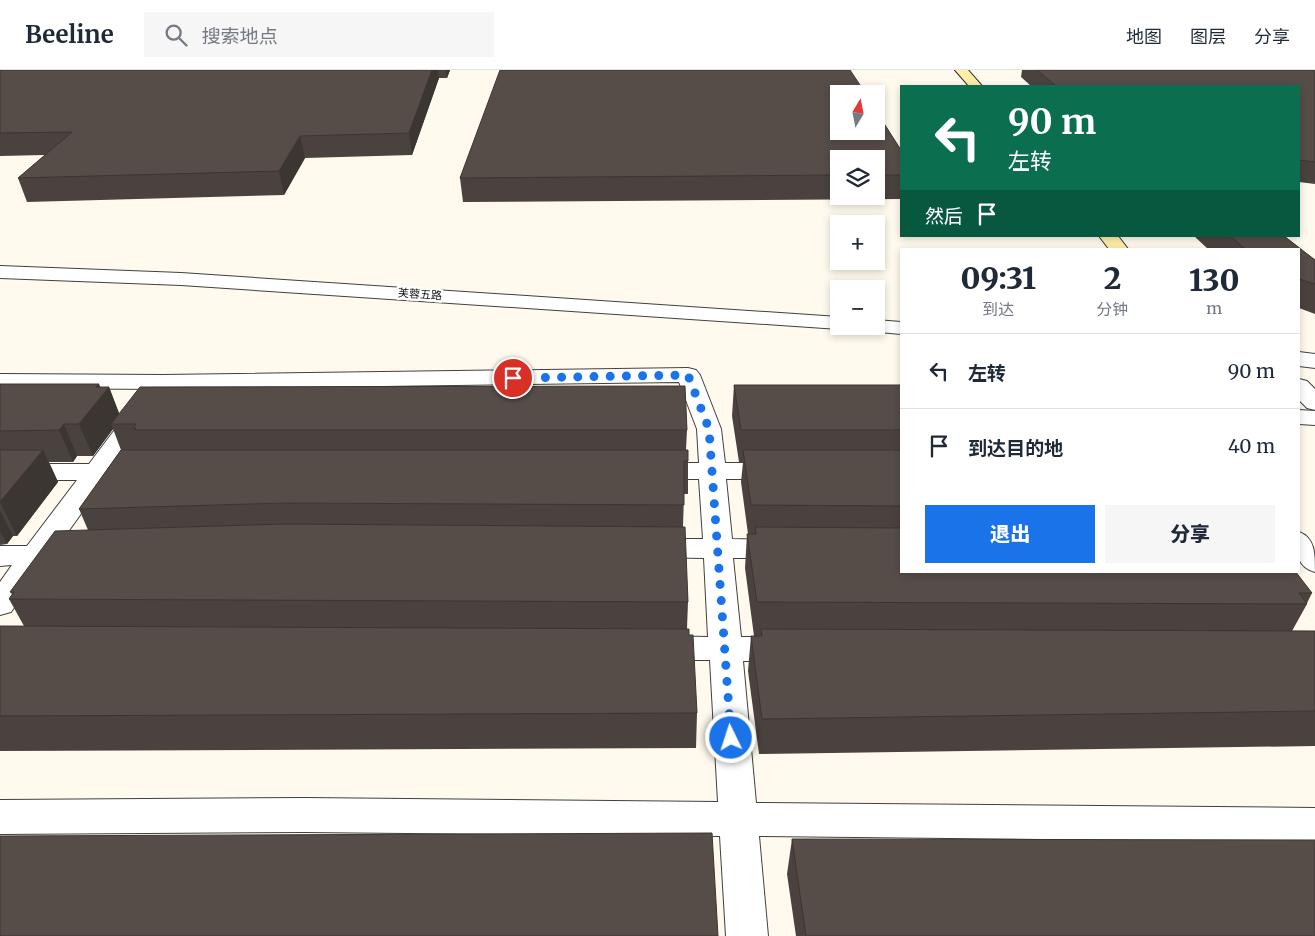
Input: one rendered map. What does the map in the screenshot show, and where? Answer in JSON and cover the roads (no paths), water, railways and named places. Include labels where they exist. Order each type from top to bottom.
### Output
[{"type":"main road","points":[[962,70],[975,85]]},
{"type":"main road","points":[[1109,237],[1117,248]]},
{"type":"street","name":"芙蓉五路","points":[[0,272],[182,279],[830,322]]},
{"type":"street","points":[[885,327],[900,328]]},
{"type":"street","points":[[1300,359],[1315,361]]},
{"type":"street","points":[[0,381],[163,382],[688,375],[709,429],[747,936]]},
{"type":"street","points":[[0,604],[163,382]]},
{"type":"street","points":[[1300,387],[1315,403]]},
{"type":"street","points":[[1300,417],[1315,418]]},
{"type":"street","points":[[622,471],[802,472]]},
{"type":"street","points":[[0,472],[166,472]]},
{"type":"street","points":[[1300,542],[1315,562]]},
{"type":"street","points":[[619,548],[814,549]]},
{"type":"street","points":[[0,556],[95,554]]},
{"type":"street","points":[[625,648],[823,649]]},
{"type":"street","points":[[0,817],[314,815],[1315,825]]}]
